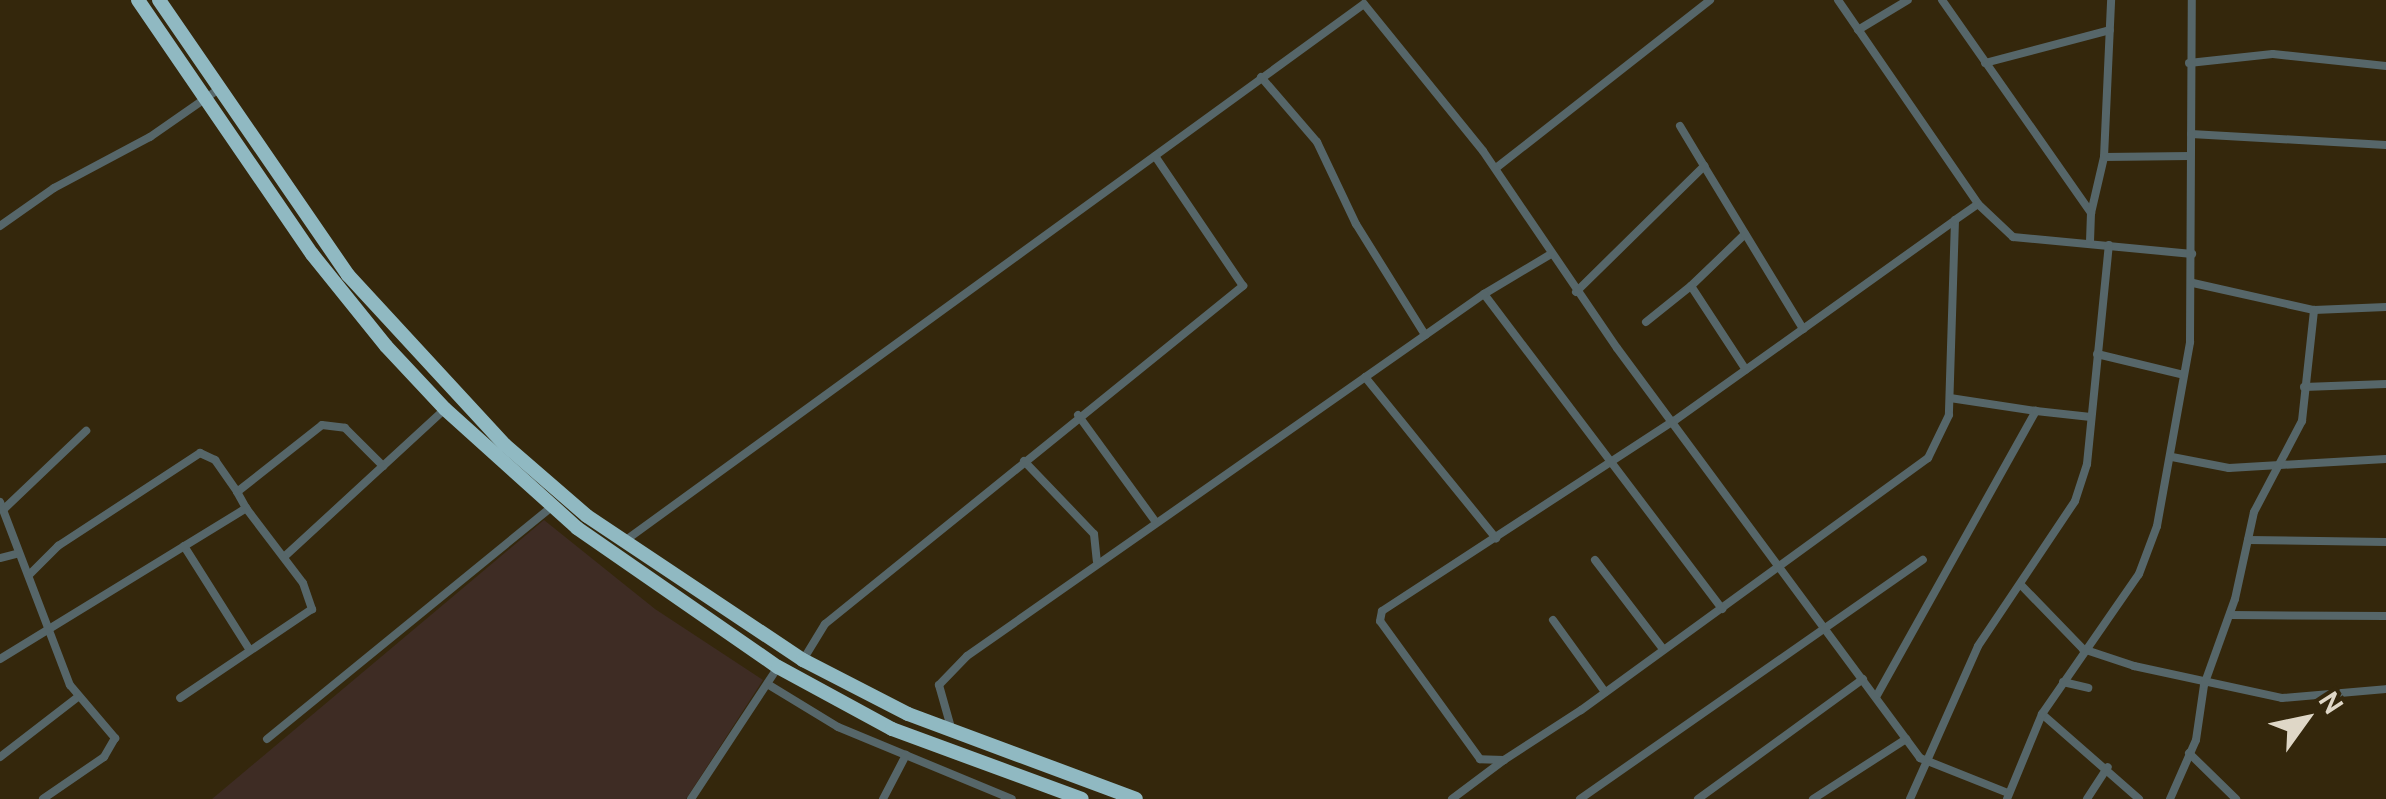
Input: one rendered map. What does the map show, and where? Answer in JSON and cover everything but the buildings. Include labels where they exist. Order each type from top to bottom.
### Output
[{"type":"highway","points":[[138,0],[312,254],[445,409],[553,506],[675,601],[778,667],[892,729],[1082,799]]},
{"type":"highway","points":[[159,0],[348,276],[406,343],[505,445],[622,543],[803,660],[952,731],[1136,799]]},
{"type":"street","points":[[1496,168],[1710,0]]},
{"type":"street","points":[[1838,0],[1978,204],[2013,237],[2192,254]]},
{"type":"street","points":[[1858,30],[1908,0]]},
{"type":"street","points":[[1942,0],[2091,213]]},
{"type":"street","points":[[2090,243],[2091,213],[2104,156],[2111,0]]},
{"type":"street","points":[[622,543],[1364,4],[1496,168],[1576,292],[1923,760],[2007,796],[2042,714],[2083,649],[2140,574],[2172,457],[2193,284],[2189,63],[2192,0]]},
{"type":"street","points":[[1985,63],[2110,30]]},
{"type":"street","points":[[2189,63],[2273,54],[2386,66]]},
{"type":"street","points":[[1261,76],[1317,142],[1356,224],[1425,336]]},
{"type":"street","points":[[0,226],[218,88]]},
{"type":"street","points":[[1680,126],[1802,329]]},
{"type":"street","points":[[2192,134],[2386,145]]},
{"type":"street","points":[[803,660],[825,624],[1244,284],[1155,156]]},
{"type":"street","points":[[2104,156],[2190,156]]},
{"type":"street","points":[[1576,292],[1704,166]]},
{"type":"street","points":[[1477,780],[1480,759],[1380,615],[1674,421],[1978,204]]},
{"type":"street","points":[[1452,799],[1928,458],[1940,443],[1950,398],[1955,220]]},
{"type":"street","points":[[1646,322],[1746,234]]},
{"type":"street","points":[[1910,799],[1923,760],[1978,646],[2022,586],[2075,501],[2091,417],[2109,245]]},
{"type":"street","points":[[952,731],[940,696],[942,678],[1155,520],[1484,294],[1551,254]]},
{"type":"street","points":[[2193,284],[2314,310],[2386,307]]},
{"type":"street","points":[[1691,286],[1746,370]]},
{"type":"street","points":[[1484,294],[1607,462],[1722,608]]},
{"type":"street","points":[[2170,799],[2189,754],[2204,685],[2230,615],[2248,540],[2276,466],[2296,438],[2314,310]]},
{"type":"street","points":[[2097,354],[2184,375]]},
{"type":"street","points":[[1366,378],[1496,538]]},
{"type":"street","points":[[2304,387],[2386,384]]},
{"type":"street","points":[[1950,398],[2091,417]]},
{"type":"street","points":[[284,556],[445,409]]},
{"type":"street","points":[[1876,697],[2036,411]]},
{"type":"street","points":[[1078,415],[1155,520]]},
{"type":"street","points":[[237,492],[330,422],[383,466]]},
{"type":"street","points":[[43,799],[113,744],[112,732],[78,697],[30,574],[16,554],[2,506],[86,431]]},
{"type":"street","points":[[30,574],[58,546],[200,453],[215,460],[284,556],[312,608],[180,698]]},
{"type":"street","points":[[2172,457],[2229,468],[2386,459]]},
{"type":"street","points":[[1024,461],[1094,534],[1097,562]]},
{"type":"street","points":[[267,738],[553,506]]},
{"type":"street","points":[[0,659],[246,508]]},
{"type":"street","points":[[2248,540],[2386,542]]},
{"type":"street","points":[[184,546],[249,649]]},
{"type":"street","points":[[0,558],[16,554]]},
{"type":"street","points":[[1595,560],[1662,649]]},
{"type":"street","points":[[1580,799],[1923,560]]},
{"type":"street","points":[[2022,586],[2083,649],[2204,685],[2282,698],[2386,688]]},
{"type":"street","points":[[2230,615],[2386,616]]},
{"type":"street","points":[[1553,620],[1606,692]]},
{"type":"street","points":[[691,799],[778,667]]},
{"type":"street","points":[[1698,799],[1863,679]]},
{"type":"street","points":[[2062,682],[2088,688]]},
{"type":"street","points":[[769,685],[882,747],[1012,799]]},
{"type":"street","points":[[0,757],[78,697]]},
{"type":"street","points":[[2042,714],[2108,767],[2139,799]]},
{"type":"street","points":[[882,747],[892,729]]},
{"type":"street","points":[[1814,799],[1906,739]]},
{"type":"street","points":[[2189,754],[2236,799]]},
{"type":"street","points":[[882,799],[906,755]]},
{"type":"street","points":[[1480,759],[1504,760]]},
{"type":"street","points":[[2088,799],[2108,767]]},
{"type":"shaded area","points":[[544,520],[655,609],[763,680],[686,799],[212,799]]}]
